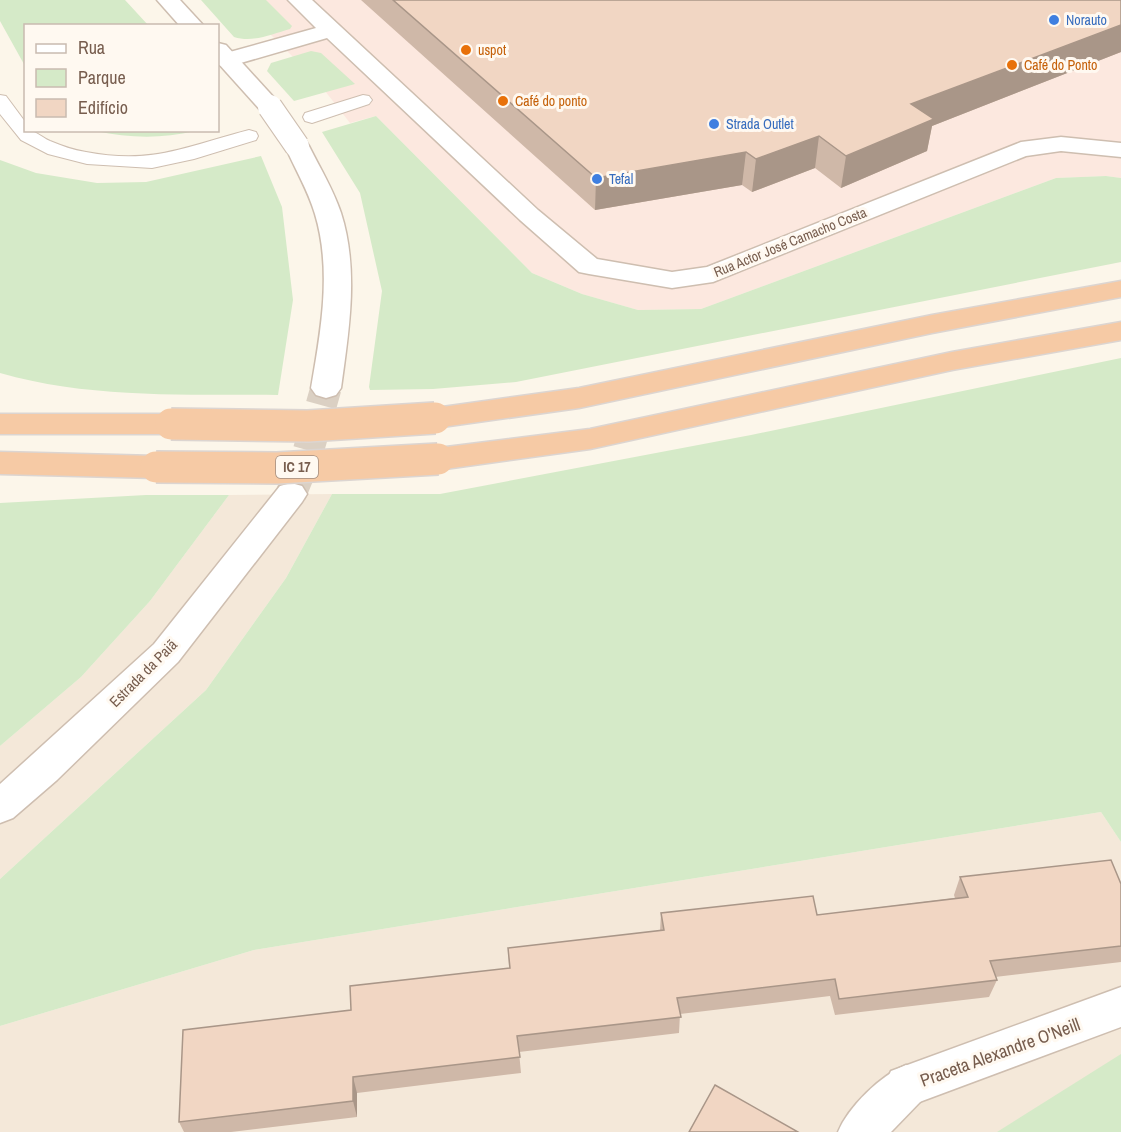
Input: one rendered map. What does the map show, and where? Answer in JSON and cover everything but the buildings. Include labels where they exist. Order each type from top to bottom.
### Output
[{"type":"highway","points":[[0,424],[308,426],[435,418],[579,398],[921,327],[1121,289]]},
{"type":"highway","name":"IC 17","points":[[30,465],[277,468],[438,459],[590,439],[952,361],[1121,331]]},
{"type":"highway","points":[[0,403],[64,425]]},
{"type":"highway","points":[[0,463],[30,465]]},
{"type":"highway","points":[[0,471],[30,465]]},
{"type":"street","points":[[168,0],[191,24]]},
{"type":"street","name":"Rua Actor José Camacho Costa","points":[[299,0],[529,215],[589,266],[672,280],[713,274],[1022,149],[1060,144],[1121,150]]},
{"type":"street","points":[[326,388],[336,330],[338,287],[335,243],[320,193],[297,146],[270,107],[222,55],[332,30]]},
{"type":"street","name":"Estrada da Paiã","points":[[0,807],[44,769],[166,653],[291,494]]},
{"type":"street","name":"Praceta Alexandre O'Neill","points":[[860,1132],[906,1086],[1121,1007]]},
{"type":"lane","points":[[0,100],[9,115],[24,132]]},
{"type":"lane","points":[[312,117],[363,100]]},
{"type":"lane","points":[[24,132],[29,137],[59,152],[104,160],[153,162],[249,136]]},
{"type":"shaded area","points":[[236,0],[1121,0],[1121,178],[1106,176],[1056,178],[701,309],[638,310],[582,294],[532,273],[376,116],[350,123],[318,82]]},
{"type":"shaded area","points":[[332,494],[286,578],[206,690],[0,879],[0,746],[81,677],[150,601],[229,495]]},
{"type":"shaded area","points":[[1101,812],[1121,842],[1121,1132],[0,1132],[0,1026],[254,950]]},
{"type":"green space","points":[[0,0],[125,0],[147,24],[24,24],[24,64],[0,21]]},
{"type":"green space","points":[[201,0],[266,0],[292,26],[290,29],[262,37],[241,39],[234,37]]},
{"type":"green space","points":[[311,51],[321,53],[355,84],[294,101],[267,71],[271,63]]},
{"type":"green space","points":[[376,116],[532,273],[582,294],[638,310],[701,309],[1056,178],[1106,176],[1121,178],[1121,262],[516,382],[433,389],[370,390],[382,291],[360,193],[322,132]]},
{"type":"green space","points":[[102,132],[189,132],[145,137]]},
{"type":"green space","points":[[261,156],[282,207],[293,300],[278,395],[103,391],[34,381],[0,373],[0,160],[36,173],[97,183],[146,182]]},
{"type":"green space","points":[[1121,358],[1121,842],[1101,812],[254,950],[0,1026],[0,879],[206,690],[286,578],[332,494],[440,494],[751,435]]},
{"type":"green space","points":[[146,495],[229,495],[150,601],[81,677],[0,746],[0,503]]},
{"type":"green space","points":[[1121,1054],[1121,1132],[997,1132]]},
{"type":"tunnel","points":[[291,494],[308,452],[326,388]]},
{"type":"place","name":"Norauto","points":[[1054,20]]},
{"type":"place","name":"uspot","points":[[466,50]]},
{"type":"place","name":"Café do Ponto","points":[[1012,65]]},
{"type":"place","name":"Café do ponto","points":[[503,101]]},
{"type":"place","name":"Strada Outlet","points":[[714,124]]},
{"type":"place","name":"Tefal","points":[[597,179]]}]
